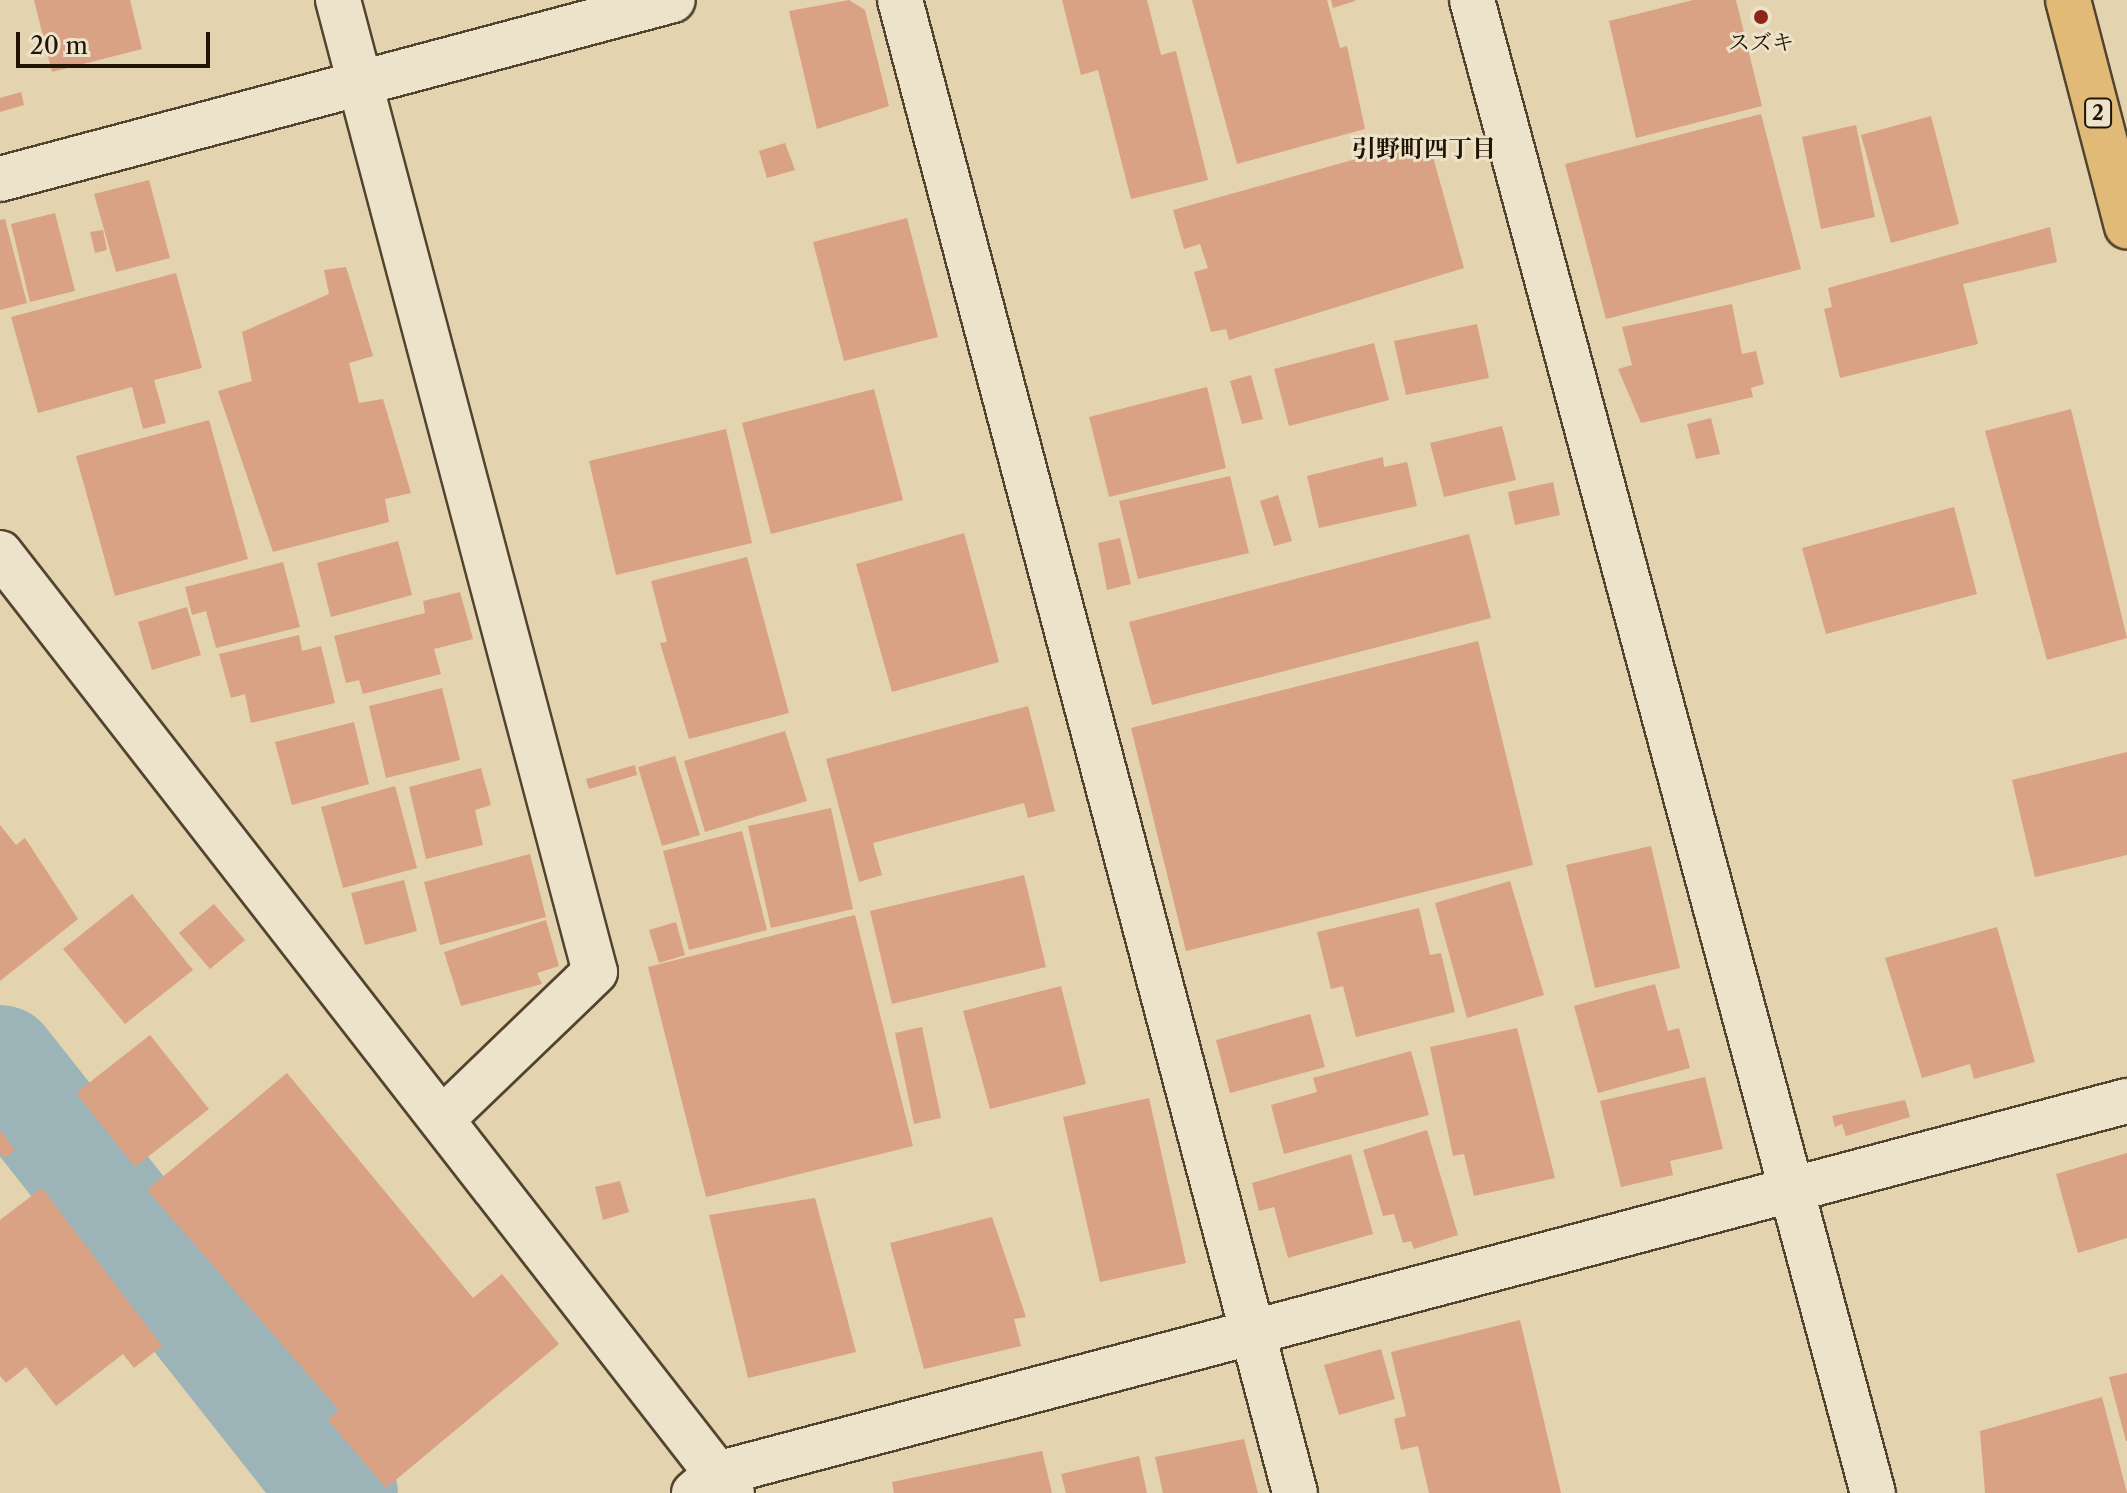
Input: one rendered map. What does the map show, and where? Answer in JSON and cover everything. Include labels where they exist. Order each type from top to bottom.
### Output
[{"type":"highway","name":"2","points":[[2068,0],[2127,226]]},
{"type":"street","points":[[338,0],[595,972],[442,1119]]},
{"type":"street","points":[[0,179],[673,0]]},
{"type":"street","points":[[900,0],[1295,1493]]},
{"type":"street","points":[[1472,0],[1873,1493]]},
{"type":"street","points":[[0,553],[442,1119],[714,1487],[1252,1334],[2127,1101]]},
{"type":"building","points":[[34,0],[130,0],[142,49],[52,72]]},
{"type":"building","points":[[849,0],[865,10],[889,106],[817,129],[789,11]]},
{"type":"building","points":[[1062,0],[1147,0],[1161,55],[1176,51],[1208,180],[1131,199],[1098,70],[1081,75]]},
{"type":"building","points":[[1192,0],[1327,0],[1340,48],[1347,46],[1365,129],[1237,164]]},
{"type":"building","points":[[1331,0],[1355,0],[1355,1],[1333,8]]},
{"type":"building","points":[[1693,0],[1736,0],[1762,106],[1636,138],[1609,21]]},
{"type":"building","points":[[21,92],[24,105],[0,112],[0,98]]},
{"type":"building","points":[[1761,114],[1801,269],[1606,319],[1565,164]]},
{"type":"building","points":[[1931,116],[1959,224],[1891,243],[1861,135]]},
{"type":"building","points":[[1856,125],[1875,217],[1821,229],[1802,137]]},
{"type":"building","points":[[1428,139],[1464,268],[1229,340],[1226,329],[1211,332],[1194,272],[1208,268],[1200,244],[1184,249],[1173,210]]},
{"type":"building","points":[[785,143],[795,170],[767,178],[759,151]]},
{"type":"building","points":[[149,180],[170,258],[116,272],[94,194]]},
{"type":"building","points":[[55,213],[75,291],[30,302],[11,224]]},
{"type":"building","points":[[907,218],[938,337],[844,361],[813,242]]},
{"type":"building","points":[[5,219],[27,303],[0,310],[0,220]]},
{"type":"building","points":[[2050,227],[2057,262],[1963,284],[1978,344],[1840,378],[1824,309],[1832,307],[1828,288]]},
{"type":"building","points":[[103,230],[107,250],[95,253],[90,232]]},
{"type":"building","points":[[346,267],[373,356],[349,363],[359,403],[383,399],[411,493],[385,499],[389,522],[273,552],[218,391],[252,381],[242,332],[329,294],[324,270]]},
{"type":"building","points":[[176,273],[202,368],[154,380],[166,423],[143,429],[132,387],[38,413],[11,317]]},
{"type":"building","points":[[1732,304],[1742,354],[1756,351],[1764,384],[1751,388],[1753,397],[1641,423],[1618,369],[1632,365],[1622,327]]},
{"type":"building","points":[[1477,324],[1489,378],[1406,395],[1394,341]]},
{"type":"building","points":[[1374,343],[1389,400],[1289,426],[1274,369]]},
{"type":"building","points":[[1251,375],[1263,419],[1242,424],[1230,381]]},
{"type":"building","points":[[1207,387],[1226,468],[1109,497],[1089,417]]},
{"type":"building","points":[[874,389],[903,500],[771,534],[742,423]]},
{"type":"building","points":[[2071,409],[2127,638],[2047,660],[1985,431]]},
{"type":"building","points":[[1711,418],[1720,454],[1696,459],[1687,424]]},
{"type":"building","points":[[209,420],[248,559],[115,596],[76,456]]},
{"type":"building","points":[[1502,426],[1516,480],[1444,497],[1430,443]]},
{"type":"building","points":[[726,429],[752,543],[616,575],[589,461]]},
{"type":"building","points":[[1383,457],[1384,467],[1407,462],[1417,506],[1319,528],[1307,476]]},
{"type":"building","points":[[1230,476],[1249,553],[1138,579],[1119,501]]},
{"type":"building","points":[[1553,482],[1560,515],[1515,525],[1508,492]]},
{"type":"building","points":[[1278,495],[1292,541],[1274,546],[1260,501]]},
{"type":"building","points":[[1954,507],[1977,594],[1826,634],[1802,548]]},
{"type":"building","points":[[964,533],[999,662],[892,692],[856,564]]},
{"type":"building","points":[[1469,534],[1491,618],[1152,705],[1129,622]]},
{"type":"building","points":[[1120,538],[1131,584],[1107,590],[1098,543]]},
{"type":"building","points":[[398,541],[412,595],[331,617],[317,563]]},
{"type":"building","points":[[747,557],[789,713],[689,739],[660,643],[667,642],[651,581]]},
{"type":"building","points":[[283,562],[300,627],[216,648],[206,611],[192,615],[185,587]]},
{"type":"building","points":[[460,592],[473,639],[434,649],[441,674],[363,694],[359,680],[346,683],[334,636],[425,613],[423,601]]},
{"type":"building","points":[[187,607],[201,655],[152,670],[138,622]]},
{"type":"building","points":[[299,635],[302,651],[321,646],[335,703],[251,723],[245,694],[231,698],[219,654]]},
{"type":"building","points":[[1478,641],[1533,865],[1186,951],[1131,728]]},
{"type":"building","points":[[442,688],[460,760],[386,778],[369,706]]},
{"type":"building","points":[[1028,706],[1055,811],[1028,818],[1024,803],[873,843],[882,875],[859,882],[826,759]]},
{"type":"building","points":[[354,722],[369,784],[292,805],[275,742]]},
{"type":"building","points":[[785,731],[807,801],[705,832],[684,761]]},
{"type":"building","points":[[2127,752],[2127,855],[2035,877],[2012,780]]},
{"type":"building","points":[[675,756],[700,835],[662,846],[638,767]]},
{"type":"building","points":[[635,765],[637,775],[589,789],[586,779]]},
{"type":"building","points":[[481,768],[491,805],[475,810],[483,845],[426,859],[409,787]]},
{"type":"building","points":[[395,786],[417,868],[343,888],[321,807]]},
{"type":"building","points":[[831,808],[853,909],[771,928],[748,826]]},
{"type":"building","points":[[0,825],[16,845],[25,838],[78,919],[0,981]]},
{"type":"building","points":[[742,831],[767,930],[689,950],[663,851]]},
{"type":"building","points":[[1651,846],[1680,968],[1595,988],[1566,865]]},
{"type":"building","points":[[530,854],[546,917],[440,945],[424,882]]},
{"type":"building","points":[[1024,875],[1046,967],[892,1004],[870,911]]},
{"type":"building","points":[[404,880],[417,931],[365,945],[351,893]]},
{"type":"building","points":[[1510,881],[1544,995],[1467,1018],[1435,903]]},
{"type":"building","points":[[132,894],[193,970],[125,1024],[63,949]]},
{"type":"building","points":[[214,904],[245,940],[210,969],[179,933]]},
{"type":"building","points":[[1419,908],[1430,955],[1441,953],[1455,1012],[1356,1037],[1343,986],[1331,989],[1317,932]]},
{"type":"building","points":[[855,915],[913,1146],[706,1197],[648,967]]},
{"type":"building","points":[[546,920],[559,966],[537,973],[542,984],[461,1006],[444,952]]},
{"type":"building","points":[[676,922],[685,955],[659,963],[649,930]]},
{"type":"building","points":[[1997,927],[2035,1062],[1974,1079],[1970,1064],[1922,1078],[1885,958]]},
{"type":"building","points":[[1655,984],[1668,1031],[1679,1028],[1690,1068],[1598,1093],[1574,1006]]},
{"type":"building","points":[[1061,986],[1086,1084],[990,1109],[963,1011]]},
{"type":"building","points":[[1310,1014],[1325,1067],[1230,1093],[1216,1040]]},
{"type":"building","points":[[922,1027],[941,1118],[914,1124],[895,1033]]},
{"type":"building","points":[[1517,1028],[1555,1178],[1474,1196],[1464,1154],[1453,1156],[1430,1047]]},
{"type":"building","points":[[150,1035],[209,1109],[135,1167],[76,1093]]},
{"type":"building","points":[[1411,1051],[1429,1115],[1284,1154],[1271,1105],[1317,1092],[1313,1078]]},
{"type":"building","points":[[287,1073],[473,1298],[502,1274],[559,1344],[386,1488],[328,1420],[339,1410],[147,1190]]},
{"type":"building","points":[[1705,1077],[1723,1149],[1670,1161],[1673,1175],[1621,1187],[1600,1101]]},
{"type":"building","points":[[1149,1098],[1186,1263],[1100,1282],[1063,1117]]},
{"type":"building","points":[[1905,1100],[1910,1117],[1846,1136],[1842,1124],[1835,1127],[1832,1116]]},
{"type":"building","points":[[0,1130],[15,1150],[4,1158],[0,1152]]},
{"type":"building","points":[[1427,1130],[1458,1235],[1414,1249],[1411,1241],[1403,1243],[1394,1214],[1383,1216],[1363,1150]]},
{"type":"building","points":[[2127,1153],[2127,1238],[2078,1253],[2056,1174]]},
{"type":"building","points":[[1351,1154],[1373,1234],[1288,1258],[1274,1207],[1259,1211],[1252,1183]]},
{"type":"building","points":[[620,1181],[629,1212],[603,1220],[595,1187]]},
{"type":"building","points":[[42,1188],[162,1346],[134,1368],[123,1354],[56,1406],[26,1367],[6,1383],[0,1376],[0,1220]]},
{"type":"building","points":[[815,1198],[856,1352],[748,1378],[709,1215]]},
{"type":"building","points":[[992,1217],[1026,1317],[1014,1319],[1021,1346],[924,1369],[890,1243]]},
{"type":"building","points":[[1520,1320],[1561,1493],[1429,1493],[1418,1446],[1401,1450],[1394,1419],[1406,1416],[1391,1352]]},
{"type":"building","points":[[1381,1349],[1395,1399],[1339,1415],[1324,1365]]},
{"type":"building","points":[[2127,1373],[2127,1441],[2126,1441],[2109,1377]]},
{"type":"building","points":[[2102,1397],[2127,1493],[1985,1493],[1980,1431]]},
{"type":"building","points":[[1244,1439],[1258,1493],[1163,1493],[1155,1457]]},
{"type":"building","points":[[1042,1451],[1052,1493],[894,1493],[892,1482]]},
{"type":"building","points":[[1139,1456],[1147,1493],[1066,1493],[1061,1474]]},
{"type":"waterway","points":[[0,1063],[340,1493]]},
{"type":"place","name":"スズキ","points":[[1761,17]]},
{"type":"district","name":"引野町四丁目","points":[[1424,149]]}]
